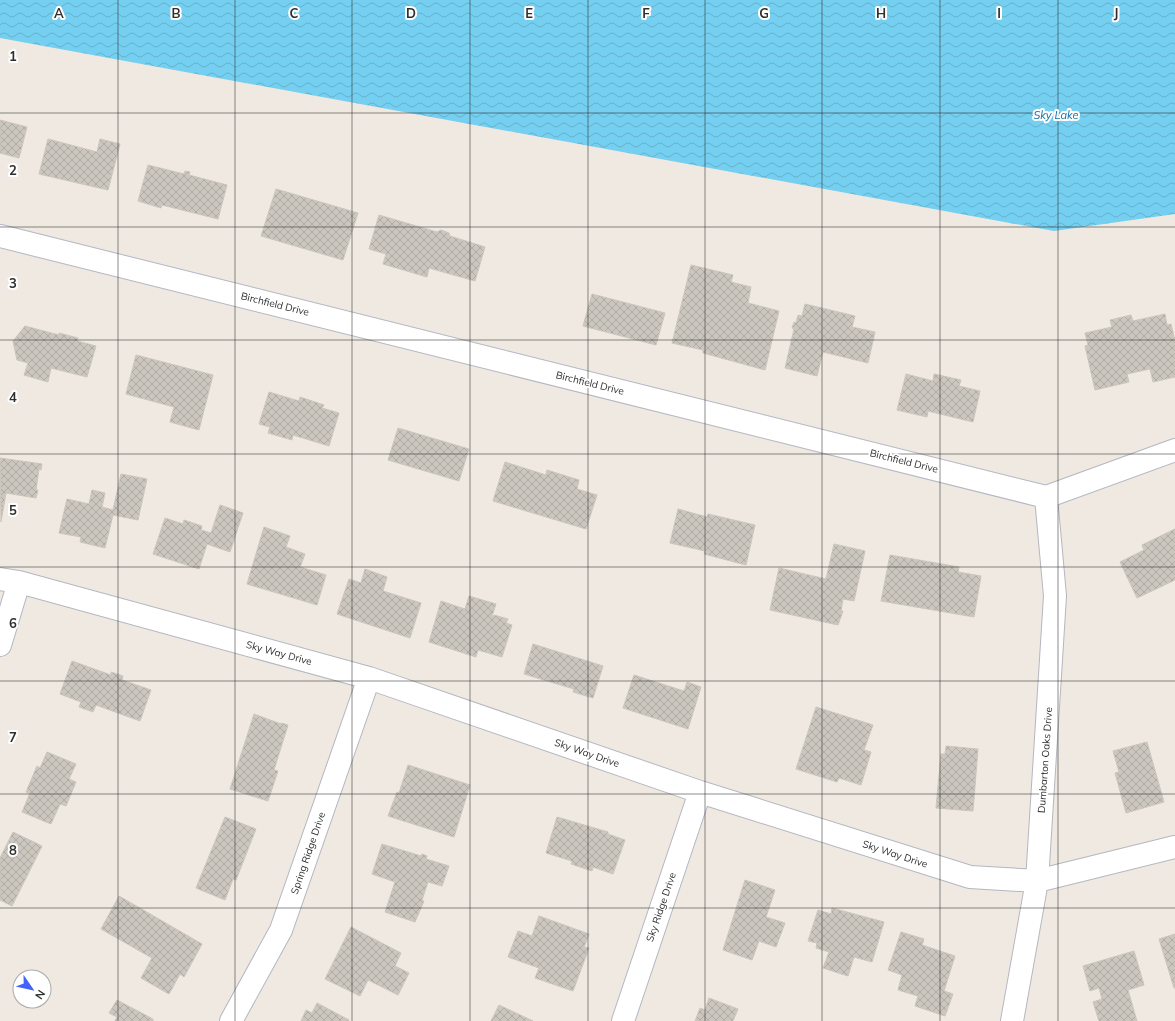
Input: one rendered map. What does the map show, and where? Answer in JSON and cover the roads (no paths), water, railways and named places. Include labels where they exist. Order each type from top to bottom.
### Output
[{"type":"street","name":"Birchfield Drive","points":[[0,236],[1046,497]]},
{"type":"street","points":[[1046,497],[1175,450]]},
{"type":"street","name":"Dumbarton Oaks Drive","points":[[1012,1021],[1037,881],[1055,596],[1046,497]]},
{"type":"street","points":[[0,645],[9,581]]},
{"type":"street","name":"Sky Way Drive","points":[[9,581],[369,678],[700,792],[970,877],[1037,881],[1175,847]]},
{"type":"street","name":"Spring Ridge Drive","points":[[231,1021],[281,930],[369,678]]},
{"type":"street","name":"Sky Ridge Drive","points":[[623,1021],[700,792]]},
{"type":"water","name":"Sky Lake","points":[[0,0],[1175,0],[1175,214],[1054,231],[0,38]]}]
